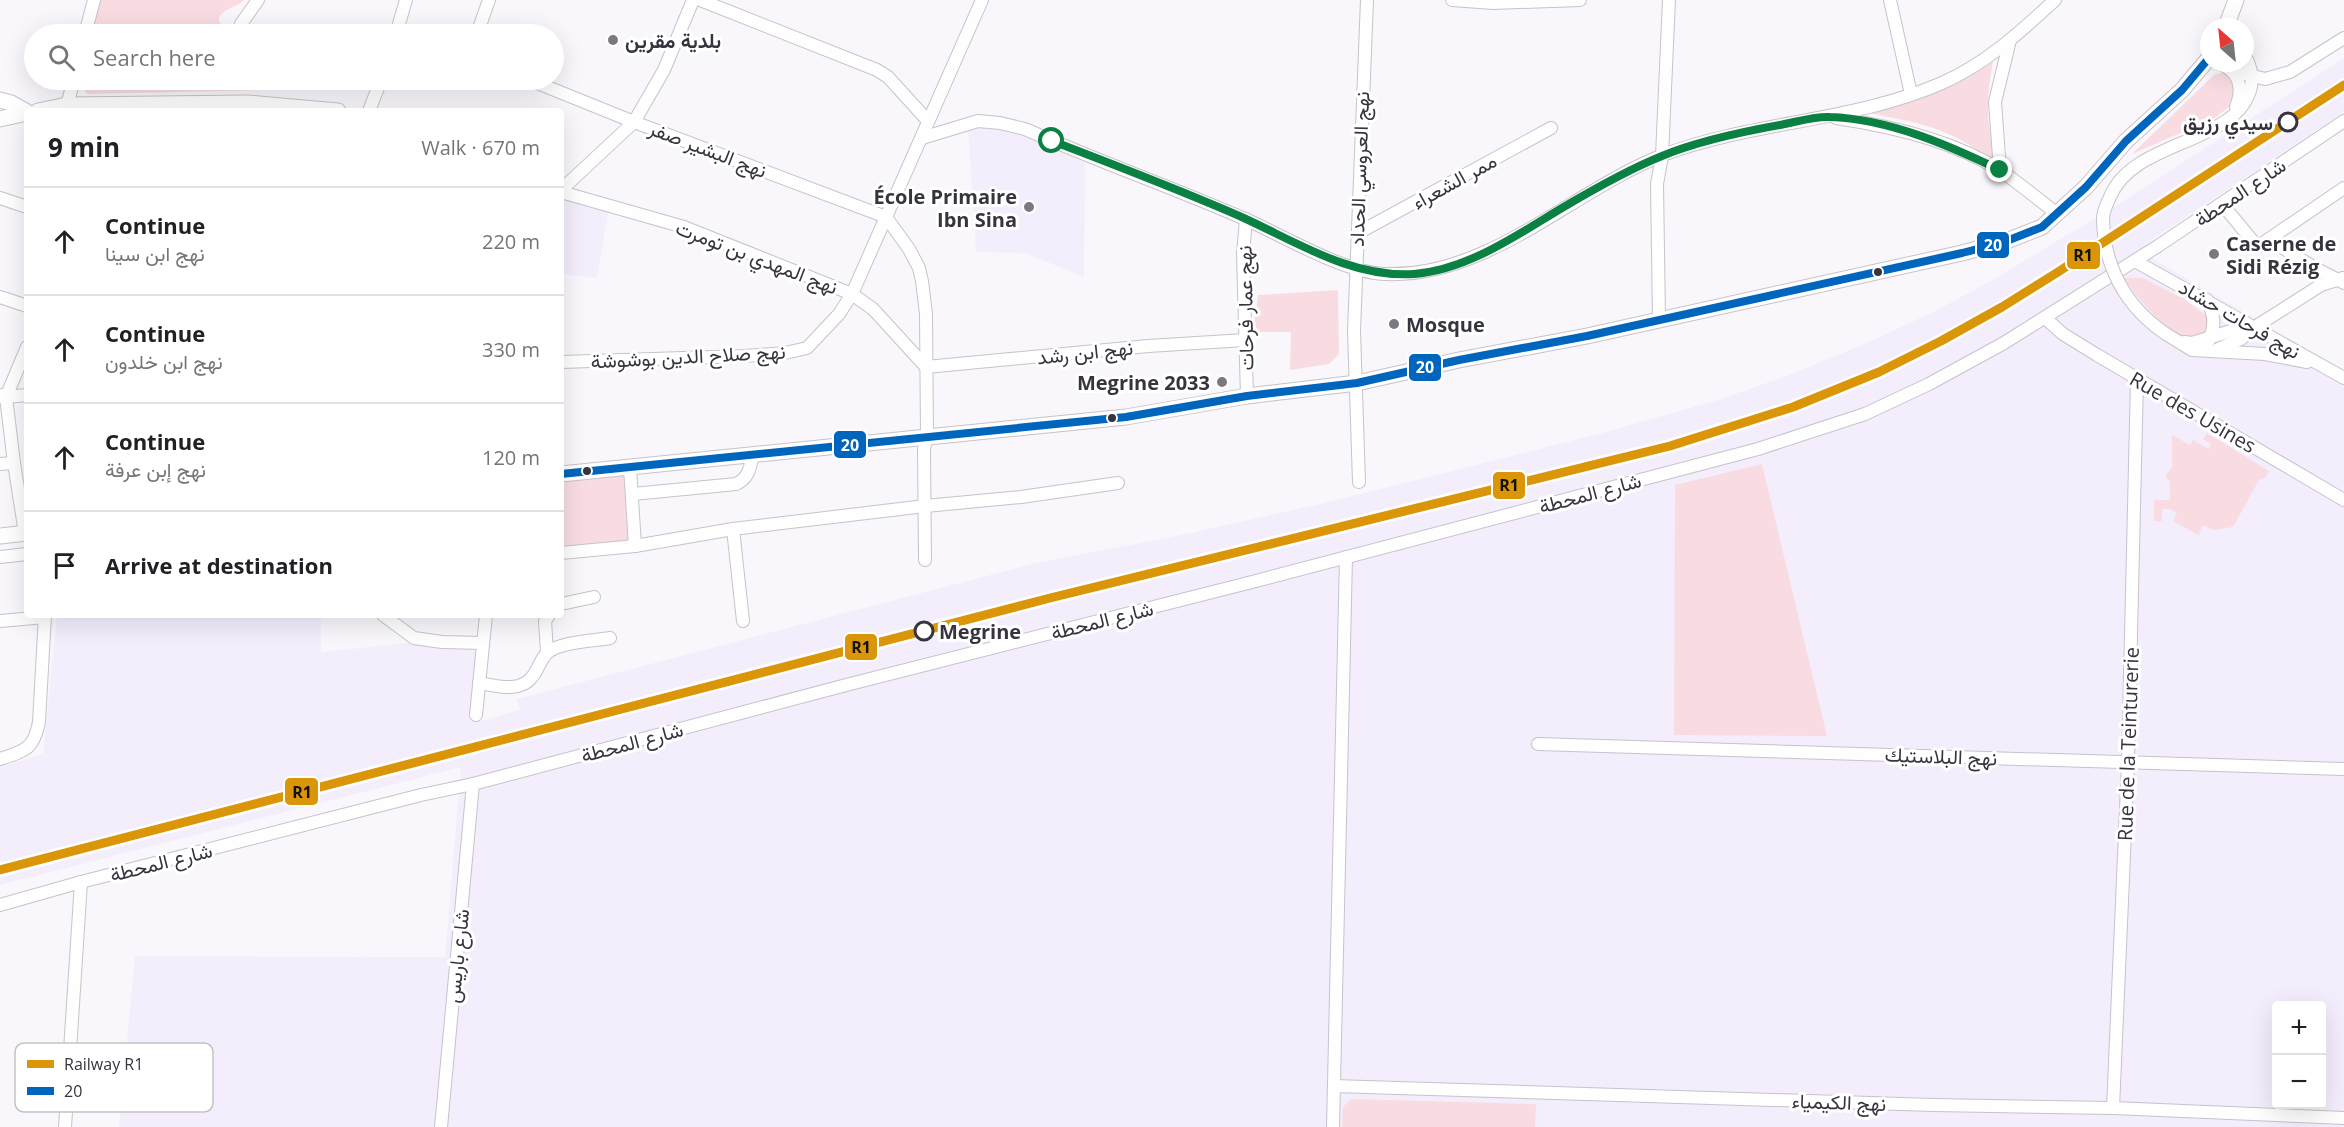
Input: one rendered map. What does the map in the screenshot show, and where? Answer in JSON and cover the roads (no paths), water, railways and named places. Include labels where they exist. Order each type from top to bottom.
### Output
[{"type":"street","points":[[88,24],[94,0]]},
{"type":"street","points":[[240,24],[258,0]]},
{"type":"street","points":[[401,24],[406,0]]},
{"type":"street","points":[[481,24],[489,0]]},
{"type":"street","points":[[564,188],[634,122],[664,70],[693,0]]},
{"type":"street","points":[[700,0],[877,70],[888,77],[928,121]]},
{"type":"street","name":"نهج صلاح الدين بوشوشة","points":[[564,362],[744,356],[785,353],[807,348],[839,314],[852,294],[982,0]]},
{"type":"street","name":"نهج العروسي الحداد","points":[[1359,482],[1354,331],[1355,268],[1367,0]]},
{"type":"street","points":[[1452,0],[1493,3],[1580,0]]},
{"type":"street","points":[[1659,318],[1657,184],[1662,156],[1669,0]]},
{"type":"street","points":[[1890,0],[1911,94]]},
{"type":"street","points":[[922,138],[978,121],[1025,129],[1246,219],[1301,246],[1355,268],[1383,274],[1416,274],[1444,268],[1482,254],[1612,180],[1662,156],[1760,129],[1829,117],[1911,94],[1969,70],[2010,40],[2055,0]]},
{"type":"street","points":[[2229,18],[2236,0]]},
{"type":"street","points":[[2237,72],[2265,78],[2290,72],[2344,38]]},
{"type":"street","points":[[2000,170],[1995,102],[2010,40]]},
{"type":"street","points":[[564,474],[1126,417],[1247,396],[1357,383],[1459,360],[1587,336],[2004,242],[2042,227],[2086,187],[2126,141],[2200,71]]},
{"type":"street","points":[[2221,123],[2235,109],[2240,98],[2241,87],[2234,72]]},
{"type":"street","points":[[2251,72],[2253,76],[2250,92],[2238,113],[2206,132],[2143,161],[2125,174],[2113,189],[2103,212],[2104,235],[2111,268],[2119,285],[2136,309],[2152,325],[2178,341],[2320,364]]},
{"type":"street","points":[[67,105],[71,90]]},
{"type":"street","points":[[370,108],[377,90]]},
{"type":"street","name":"نهج البشير صفر","points":[[555,90],[886,217]]},
{"type":"street","points":[[0,100],[11,103],[24,111]]},
{"type":"street","points":[[52,108],[67,105],[268,108]]},
{"type":"street","points":[[0,119],[24,114]]},
{"type":"street","points":[[1829,117],[1882,125],[1912,133],[1967,154],[2000,170],[2056,213]]},
{"type":"street","name":"شارع المحطة","points":[[0,905],[81,882],[421,795],[473,784],[850,684],[1346,557],[1758,449],[1834,426],[1929,384],[2045,318],[2222,204],[2344,121]]},
{"type":"street","name":"ممر الشعراء","points":[[1358,233],[1551,128]]},
{"type":"street","points":[[2222,204],[2258,246],[2344,188]]},
{"type":"street","name":"نهج المهدي بن تومرت","points":[[564,192],[684,227],[852,294],[873,309],[926,367]]},
{"type":"street","points":[[0,198],[24,206]]},
{"type":"street","points":[[886,217],[919,268],[926,314],[925,560]]},
{"type":"street","name":"نهج عمار فرحات","points":[[1246,219],[1243,254],[1247,396]]},
{"type":"street","points":[[2269,239],[2313,267],[2342,280]]},
{"type":"street","name":"نهج فرحات حشاد","points":[[2135,261],[2344,378]]},
{"type":"street","points":[[2209,346],[2227,347],[2321,285],[2342,280]]},
{"type":"street","points":[[0,297],[24,305]]},
{"type":"street","points":[[2207,300],[2214,319],[2209,346]]},
{"type":"street","name":"Rue des Usines","points":[[2045,318],[2063,334],[2138,380],[2344,500]]},
{"type":"street","name":"نهج ابن رشد","points":[[926,367],[1148,346],[1245,340]]},
{"type":"street","points":[[24,353],[2,396],[24,521]]},
{"type":"street","name":"Rue de la Teinturerie","points":[[2113,1108],[2128,764],[2138,380]]},
{"type":"street","points":[[2,396],[24,395]]},
{"type":"street","points":[[633,494],[736,484],[749,474],[753,454]]},
{"type":"street","points":[[0,464],[14,463]]},
{"type":"street","points":[[630,467],[635,546]]},
{"type":"street","points":[[564,553],[635,546],[733,529],[1021,497],[1118,483]]},
{"type":"street","points":[[733,529],[743,621]]},
{"type":"street","points":[[0,536],[24,533]]},
{"type":"street","points":[[0,557],[24,554]]},
{"type":"street","points":[[1333,1127],[1346,557]]},
{"type":"street","points":[[564,603],[594,597]]},
{"type":"street","points":[[0,621],[27,618]]},
{"type":"street","points":[[0,759],[32,745],[36,735],[39,722],[45,618]]},
{"type":"street","points":[[387,618],[414,638],[442,642],[483,643]]},
{"type":"street","points":[[476,715],[486,618]]},
{"type":"street","points":[[479,683],[517,687],[532,679],[547,652],[545,621],[547,618]]},
{"type":"street","points":[[547,652],[566,645],[610,638]]},
{"type":"street","name":"نهج البلاستيك","points":[[1538,744],[2344,769]]},
{"type":"street","name":"شارع باريس","points":[[441,1127],[473,784]]},
{"type":"street","points":[[70,1043],[81,882]]},
{"type":"street","name":"نهج الكيمياء","points":[[1334,1086],[1933,1106],[2113,1108],[2344,1118]]},
{"type":"street","points":[[64,1127],[65,1112]]},
{"type":"rail line","name":"R1","points":[[0,870],[1050,598],[1670,446],[1793,407],[1879,372],[2002,307],[2344,85]]},
{"type":"place","name":"بلدية مقرين","points":[[613,40]]},
{"type":"place","name":"سيدي رزيق","points":[[2288,122]]},
{"type":"place","name":"École Primaire Ibn Sina","points":[[1029,207]]},
{"type":"place","name":"Caserne de Sidi Rézig","points":[[2214,254]]},
{"type":"place","name":"Mosque","points":[[1394,324]]},
{"type":"place","name":"Megrine 2033","points":[[1222,382]]},
{"type":"place","name":"Megrine","points":[[924,631]]}]
